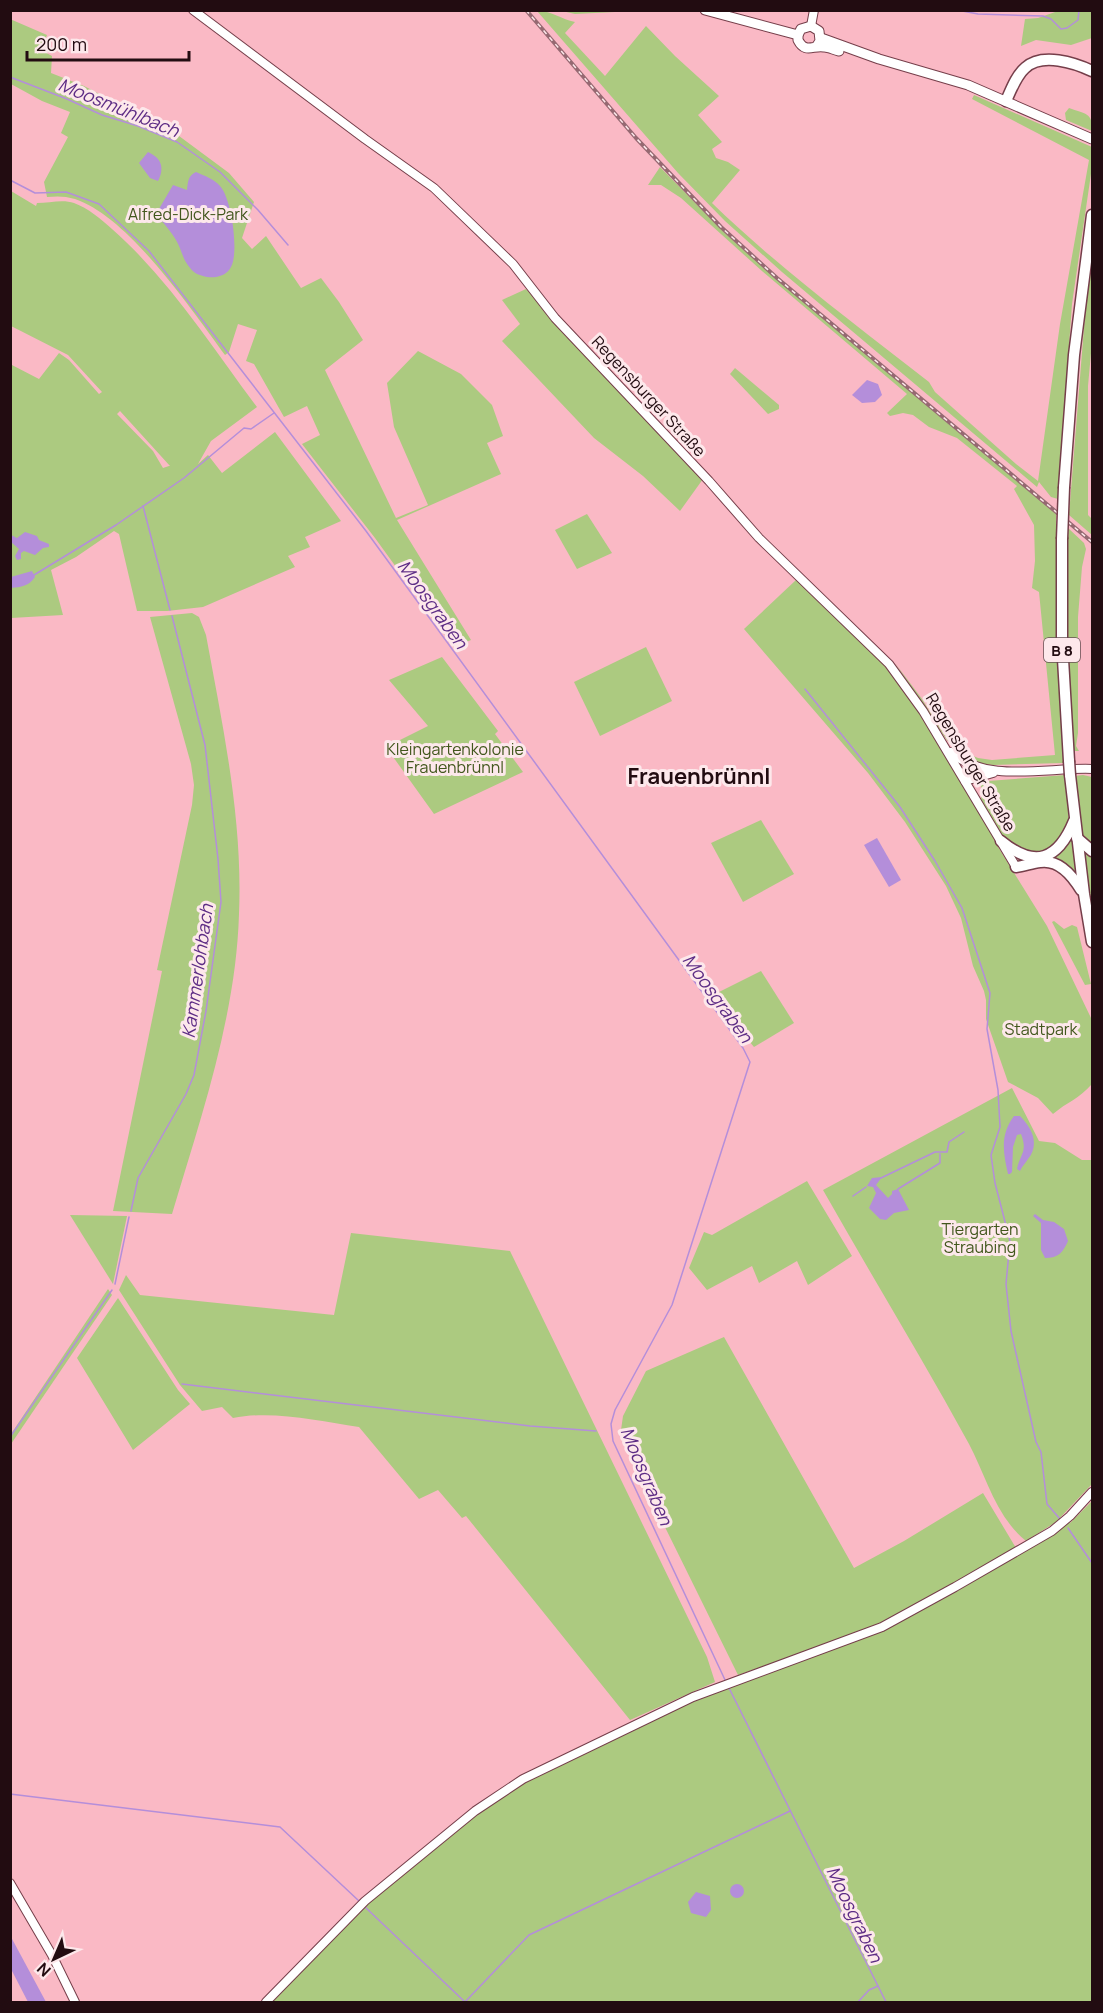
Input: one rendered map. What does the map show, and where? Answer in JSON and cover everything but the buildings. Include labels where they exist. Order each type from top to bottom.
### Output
[{"type":"main road","points":[[705,10],[798,35]]},
{"type":"main road","points":[[879,59],[826,47],[809,49],[802,47],[798,35],[804,27],[811,26],[817,29],[821,38],[879,59],[968,85],[1091,138]]},
{"type":"main road","points":[[816,47],[821,38]]},
{"type":"main road","points":[[1072,64],[1092,59]]},
{"type":"main road","points":[[1006,101],[1019,75],[1031,64],[1047,61],[1072,64],[1092,71]]},
{"type":"main road","name":"B 8","points":[[1092,215],[1074,355],[1062,539],[1062,642],[1070,776],[1092,942]]},
{"type":"main road","points":[[1001,841],[1024,856],[1035,858],[1052,854],[1063,844],[1075,821]]},
{"type":"main road","points":[[1077,837],[1092,851]]},
{"type":"main road","points":[[1016,867],[1024,856]]},
{"type":"main road","points":[[1016,867],[1042,861],[1053,863],[1072,876],[1084,894]]},
{"type":"street","name":"Regensburger Straße","points":[[193,10],[434,188],[497,248],[529,282],[555,318],[709,481],[760,539],[889,664],[920,705],[1016,867]]},
{"type":"street","points":[[811,26],[814,10]]},
{"type":"street","points":[[944,745],[959,759],[977,768],[999,771],[1092,769]]},
{"type":"street","points":[[965,781],[968,774],[977,768]]},
{"type":"street","points":[[965,781],[999,771]]},
{"type":"street","points":[[266,2002],[365,1901],[491,1800],[523,1779],[728,1682],[860,1637],[882,1627],[1052,1531],[1065,1521],[1092,1492]]},
{"type":"street","points":[[10,1883],[52,1955],[75,2002]]},
{"type":"green space","points":[[537,11],[575,22],[565,33],[605,76],[646,26],[719,96],[698,115],[722,142],[712,149],[716,158],[740,170],[712,203],[791,273],[929,382],[935,392],[1038,481],[1060,324],[1089,160],[972,99],[974,95],[1092,147],[1092,167],[1072,304],[1058,499],[1051,497],[1039,482],[1037,487],[782,272],[725,221],[678,173]]},
{"type":"green space","points":[[562,11],[635,11],[575,14]]},
{"type":"green space","points":[[1058,11],[1092,11],[1092,38],[1071,45],[1036,40],[1021,46],[1025,19],[1038,18]]},
{"type":"green space","name":"Alfred-Dick-Park","points":[[10,19],[47,35],[41,50],[52,56],[51,73],[84,86],[175,133],[229,173],[254,202],[242,238],[252,249],[266,236],[301,288],[321,278],[363,340],[325,370],[396,518],[428,505],[394,427],[387,383],[418,351],[461,374],[492,405],[503,436],[487,443],[501,474],[397,520],[471,640],[454,647],[375,538],[302,444],[320,435],[307,406],[284,417],[254,364],[246,361],[257,330],[238,324],[229,352],[225,355],[158,266],[116,224],[96,209],[75,199],[61,196],[47,197],[44,182],[68,137],[61,133],[70,112],[42,101],[11,84]]},
{"type":"green space","points":[[1069,108],[1089,117],[1092,131],[1066,120],[1065,113]]},
{"type":"green space","points":[[660,167],[726,234],[763,267],[1056,513],[1056,591],[1064,763],[993,765],[978,763],[965,757],[946,739],[895,663],[922,699],[945,736],[959,750],[978,758],[992,760],[1055,755],[1039,592],[1032,588],[1035,561],[1034,525],[1014,489],[1017,486],[957,438],[929,427],[913,415],[903,413],[890,416],[887,413],[907,394],[762,271],[681,198],[661,185],[648,185]]},
{"type":"green space","points":[[11,191],[36,206],[37,203],[65,201],[84,208],[112,229],[152,269],[189,314],[257,407],[211,441],[198,464],[208,455],[222,473],[275,432],[341,521],[305,537],[310,547],[288,556],[295,567],[203,607],[167,611],[137,611],[119,534],[114,531],[76,557],[51,570],[63,615],[11,618],[10,364],[39,379],[59,353],[69,360],[99,394],[102,392],[68,355],[11,326]],"holes":[[[120,411],[170,466],[163,468],[153,451],[117,414]]]},
{"type":"green space","points":[[1092,259],[1092,342],[1088,386],[1088,515],[1092,519],[1092,535],[1069,515],[1085,315]]},
{"type":"green space","points":[[526,289],[703,479],[680,511],[643,476],[594,438],[502,341],[520,324],[502,300]]},
{"type":"green space","points":[[735,368],[779,405],[779,409],[768,414],[730,374]]},
{"type":"green space","points":[[587,514],[612,553],[577,569],[555,530]]},
{"type":"green space","points":[[1068,528],[1084,543],[1086,549],[1082,567],[1078,617],[1076,746],[1079,751],[1073,751],[1068,667],[1066,584]]},
{"type":"green space","name":"Stadtpark","points":[[796,580],[887,668],[920,712],[992,833],[995,842],[1047,926],[1091,1018],[1092,1084],[1053,1114],[1038,1098],[1008,1082],[986,1019],[984,991],[973,966],[961,918],[946,886],[905,822],[868,773],[744,629]]},
{"type":"green space","points":[[192,613],[199,617],[206,635],[235,808],[239,914],[231,990],[215,1066],[172,1214],[113,1211],[162,971],[157,970],[192,805],[194,785],[191,764],[150,617]]},
{"type":"green space","points":[[646,647],[672,701],[600,736],[574,682]]},
{"type":"green space","name":"Kleingartenkolonie Frauenbrünnl","points":[[442,657],[498,731],[495,734],[523,772],[434,814],[386,747],[428,726],[389,680]]},
{"type":"green space","points":[[1065,775],[1069,821],[1054,849],[1033,855],[1007,841],[981,800],[981,785],[988,781]]},
{"type":"green space","points":[[1074,776],[1092,777],[1092,848],[1082,837]]},
{"type":"green space","points":[[761,820],[794,874],[743,902],[711,843]]},
{"type":"green space","points":[[1072,836],[1077,875],[1050,859]]},
{"type":"green space","points":[[1083,850],[1092,854],[1091,902],[1090,901]]},
{"type":"green space","points":[[1054,921],[1064,929],[1072,925],[1077,927],[1091,984],[1085,985],[1052,922]]},
{"type":"green space","points":[[761,971],[794,1023],[754,1047],[711,996]]},
{"type":"green space","name":"Tiergarten Straubing","points":[[1012,1088],[1039,1141],[1055,1143],[1082,1160],[1092,1160],[1092,1484],[1056,1522],[1026,1541],[999,1508],[969,1444],[823,1190]]},
{"type":"green space","points":[[807,1181],[852,1256],[808,1285],[797,1261],[759,1283],[752,1266],[707,1290],[689,1268],[704,1232],[712,1235]]},
{"type":"green space","points":[[70,1215],[127,1216],[113,1284]]},
{"type":"green space","points":[[351,1233],[510,1251],[707,1657],[715,1682],[630,1720],[466,1516],[462,1518],[438,1490],[419,1499],[359,1427],[280,1416],[233,1418],[222,1407],[202,1411],[180,1385],[119,1290],[126,1275],[140,1295],[334,1315]]},
{"type":"green space","points":[[108,1289],[112,1295],[11,1444],[11,1434]]},
{"type":"green space","points":[[118,1298],[178,1390],[190,1404],[133,1450],[77,1358]]},
{"type":"green space","points":[[724,1337],[854,1568],[983,1493],[1016,1548],[900,1614],[829,1644],[738,1675],[623,1442],[621,1430],[623,1416],[646,1371]]},
{"type":"green space","points":[[1092,1501],[1092,2002],[271,2002],[375,1897],[468,1821],[522,1783],[717,1691],[881,1632],[1060,1530]]},
{"type":"shaded area","points":[[148,152],[161,163],[158,181],[150,178],[139,163]]},
{"type":"shaded area","points":[[196,172],[220,186],[231,214],[234,239],[233,260],[228,271],[216,277],[201,276],[190,268],[174,237],[156,214],[173,185],[187,190],[191,175]]},
{"type":"shaded area","points":[[867,380],[878,384],[882,395],[875,402],[862,403],[852,395]]},
{"type":"shaded area","points":[[25,532],[37,536],[39,540],[49,544],[49,547],[43,548],[35,555],[24,551],[21,553],[21,559],[17,560],[15,556],[19,549],[11,542],[11,535],[17,538]]},
{"type":"shaded area","points":[[32,571],[35,577],[30,582],[11,588],[11,577]]},
{"type":"shaded area","points":[[877,838],[901,880],[889,887],[864,845]]},
{"type":"shaded area","points":[[1014,1116],[1020,1116],[1028,1126],[1033,1136],[1034,1148],[1020,1171],[1017,1169],[1024,1145],[1021,1134],[1017,1135],[1013,1147],[1012,1172],[1008,1174],[1004,1144],[1006,1130]]},
{"type":"shaded area","points":[[882,1177],[876,1185],[888,1198],[892,1191],[898,1189],[909,1210],[894,1213],[886,1220],[880,1219],[869,1208],[876,1193],[873,1187],[867,1186],[872,1178]]},
{"type":"shaded area","points":[[1035,1214],[1064,1229],[1068,1241],[1057,1256],[1045,1258],[1041,1250],[1041,1223],[1033,1216]]},
{"type":"shaded area","points":[[737,1884],[742,1886],[744,1891],[742,1896],[737,1898],[732,1896],[730,1891],[732,1886]]},
{"type":"shaded area","points":[[696,1892],[710,1896],[711,1910],[706,1917],[691,1913],[688,1902]]},
{"type":"shaded area","points":[[11,1937],[46,2002],[28,2002],[11,1969]]},
{"type":"waterway","points":[[957,10],[978,14],[1043,16],[1051,19],[1061,29],[1067,28],[1078,20],[1079,10]]},
{"type":"waterway","name":"Moosmühlbach","points":[[10,77],[102,115],[138,126],[177,142],[220,172],[258,210],[288,245]]},
{"type":"waterway","name":"Moosgraben","points":[[10,180],[35,193],[66,192],[99,204],[149,251],[366,531],[743,1048],[750,1062],[672,1305],[615,1410],[611,1424],[613,1441],[726,1682]]},
{"type":"waterway","points":[[34,575],[116,525],[184,478],[244,428],[251,429],[274,413]]},
{"type":"waterway","name":"Kammerlohbach","points":[[143,506],[170,610]]},
{"type":"waterway","name":"Kammerlohbach","points":[[131,1211],[138,1178],[186,1094],[194,1075],[206,1011],[221,902],[205,745],[172,616]]},
{"type":"waterway","points":[[805,689],[900,807],[935,861],[962,908],[990,993],[987,1029],[998,1090],[1000,1127],[991,1155],[995,1183],[1010,1241],[1006,1284],[1011,1331],[1036,1442],[1041,1452],[1047,1504],[1060,1519]]},
{"type":"waterway","points":[[881,1178],[935,1152],[947,1152],[949,1142],[964,1132]]},
{"type":"waterway","points":[[898,1189],[940,1163],[940,1154]]},
{"type":"waterway","points":[[853,1196],[866,1187]]},
{"type":"waterway","name":"Kammerlohbach","points":[[115,1284],[129,1217]]},
{"type":"waterway","name":"Kammerlohbach","points":[[10,1437],[112,1290]]},
{"type":"waterway","points":[[182,1384],[530,1426],[596,1431]]},
{"type":"waterway","points":[[1068,1528],[1092,1563]]},
{"type":"waterway","name":"Moosgraben","points":[[728,1686],[886,2002]]},
{"type":"waterway","points":[[10,1794],[280,1827],[359,1901]]},
{"type":"waterway","points":[[365,1907],[465,2002],[529,1935],[790,1811]]},
{"type":"waterway","points":[[858,2002],[869,1990],[878,1986]]},
{"type":"railway","points":[[526,10],[636,138],[721,227],[777,278],[1092,542]]},
{"type":"district","name":"Frauenbrünnl","points":[[699,776]]}]
